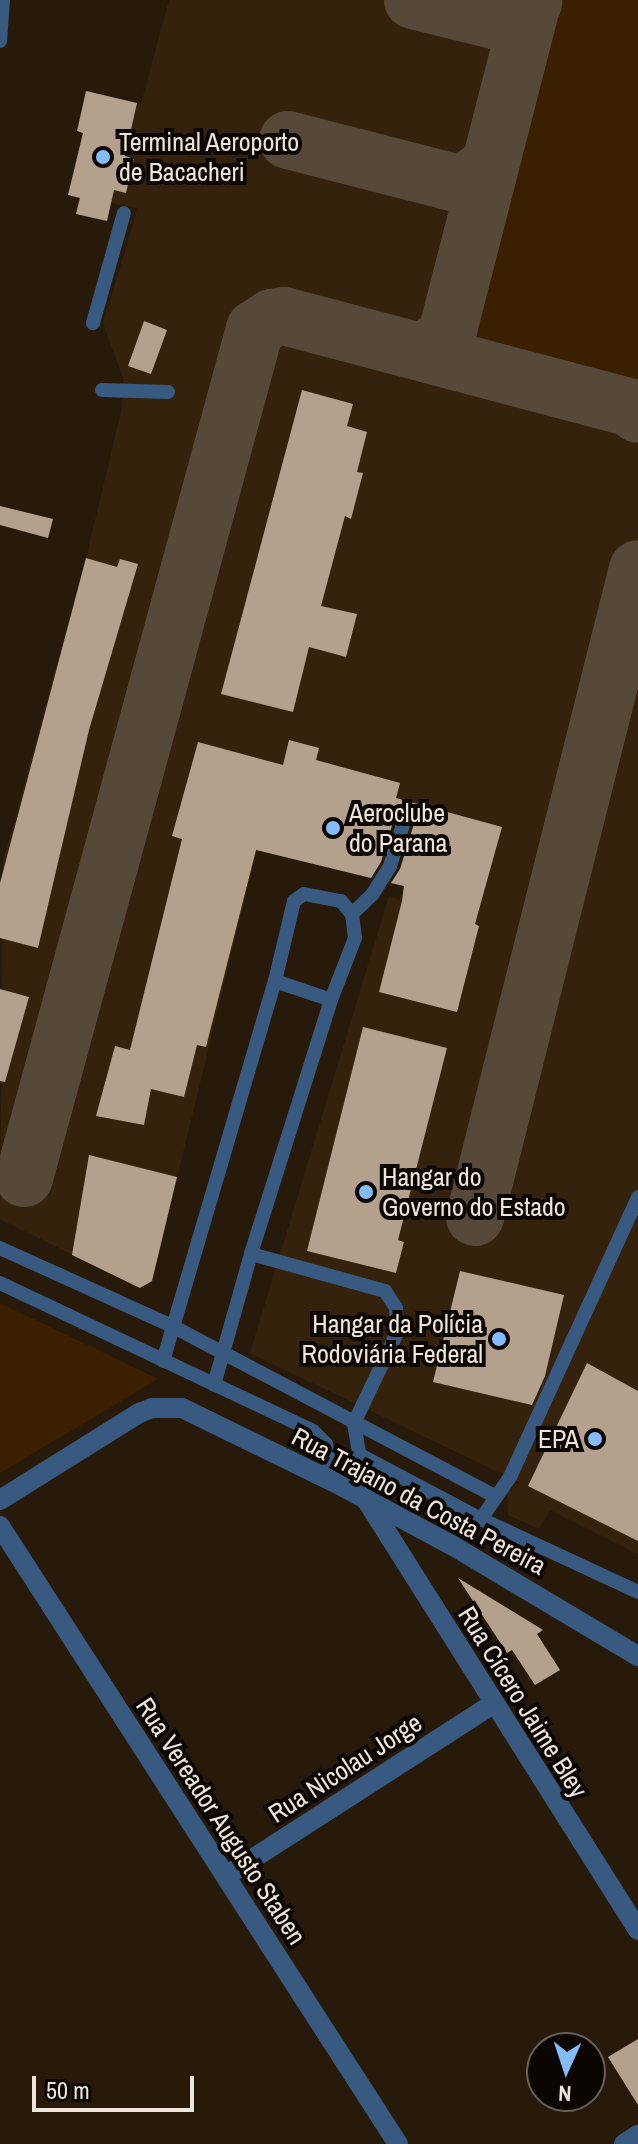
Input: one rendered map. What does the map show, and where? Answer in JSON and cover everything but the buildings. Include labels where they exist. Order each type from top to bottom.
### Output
[{"type":"street","name":"Rua Trajano da Costa Pereira","points":[[0,1500],[139,1413],[168,1406],[198,1414],[332,1481],[509,1578],[638,1656]]},
{"type":"street","name":"Rua Cícero Jaime Bley","points":[[367,1500],[638,1930]]},
{"type":"street","name":"Rua Vereador Augusto Staben","points":[[0,1526],[398,2144]]},
{"type":"street","name":"Rua Nicolau Jorge","points":[[226,1876],[493,1704]]},
{"type":"street","points":[[624,2144],[638,2135]]},
{"type":"lane","points":[[0,41],[3,0]]},
{"type":"lane","points":[[93,323],[124,213]]},
{"type":"lane","points":[[102,390],[168,392]]},
{"type":"lane","points":[[352,914],[372,895],[390,866],[407,812]]},
{"type":"lane","points":[[163,1361],[275,981],[294,901],[304,894],[341,901],[352,914],[355,938],[331,1000],[251,1254],[214,1385]]},
{"type":"lane","points":[[275,981],[331,1000]]},
{"type":"lane","points":[[481,1519],[510,1477],[638,1197]]},
{"type":"lane","points":[[0,1248],[174,1327],[495,1496]]},
{"type":"lane","points":[[251,1254],[385,1291],[396,1308],[397,1333],[354,1423],[367,1500]]},
{"type":"lane","points":[[0,1283],[321,1436],[326,1444],[332,1481]]},
{"type":"lane","points":[[358,1454],[481,1519],[638,1592]]},
{"type":"shaded area","points":[[169,0],[638,0],[638,1554],[550,1510],[539,1529],[508,1515],[507,1493],[519,1482],[250,1353],[389,896],[400,900],[422,814],[393,806],[373,879],[257,849],[152,1281],[140,1288],[0,1219],[3,862],[86,558],[122,408],[123,378],[103,323],[138,208],[111,203],[107,221],[76,214],[79,198],[68,195],[83,133],[77,131],[86,91],[141,104]]},
{"type":"shaded area","points":[[553,0],[638,0],[638,383],[495,345],[479,333],[475,319],[474,303]]},
{"type":"shaded area","points":[[0,1303],[158,1379],[0,1473]]},
{"type":"taxiway","points":[[413,0],[494,20],[513,19],[533,3]]},
{"type":"taxiway","points":[[423,352],[443,338],[449,326],[533,0]]},
{"type":"taxiway","points":[[288,140],[456,183],[472,178],[489,165]]},
{"type":"taxiway","points":[[24,1178],[255,329],[272,318],[284,316],[632,408],[638,414]]},
{"type":"taxiway","points":[[475,1217],[638,569]]},
{"type":"place","name":"Terminal Aeroporto de Bacacheri","points":[[103,157]]},
{"type":"place","name":"Aeroclube do Parana","points":[[333,828]]},
{"type":"place","name":"Hangar do Governo do Estado","points":[[366,1192]]},
{"type":"place","name":"Hangar da Polícia Rodoviária Federal","points":[[499,1339]]},
{"type":"place","name":"EPA","points":[[595,1439]]}]
